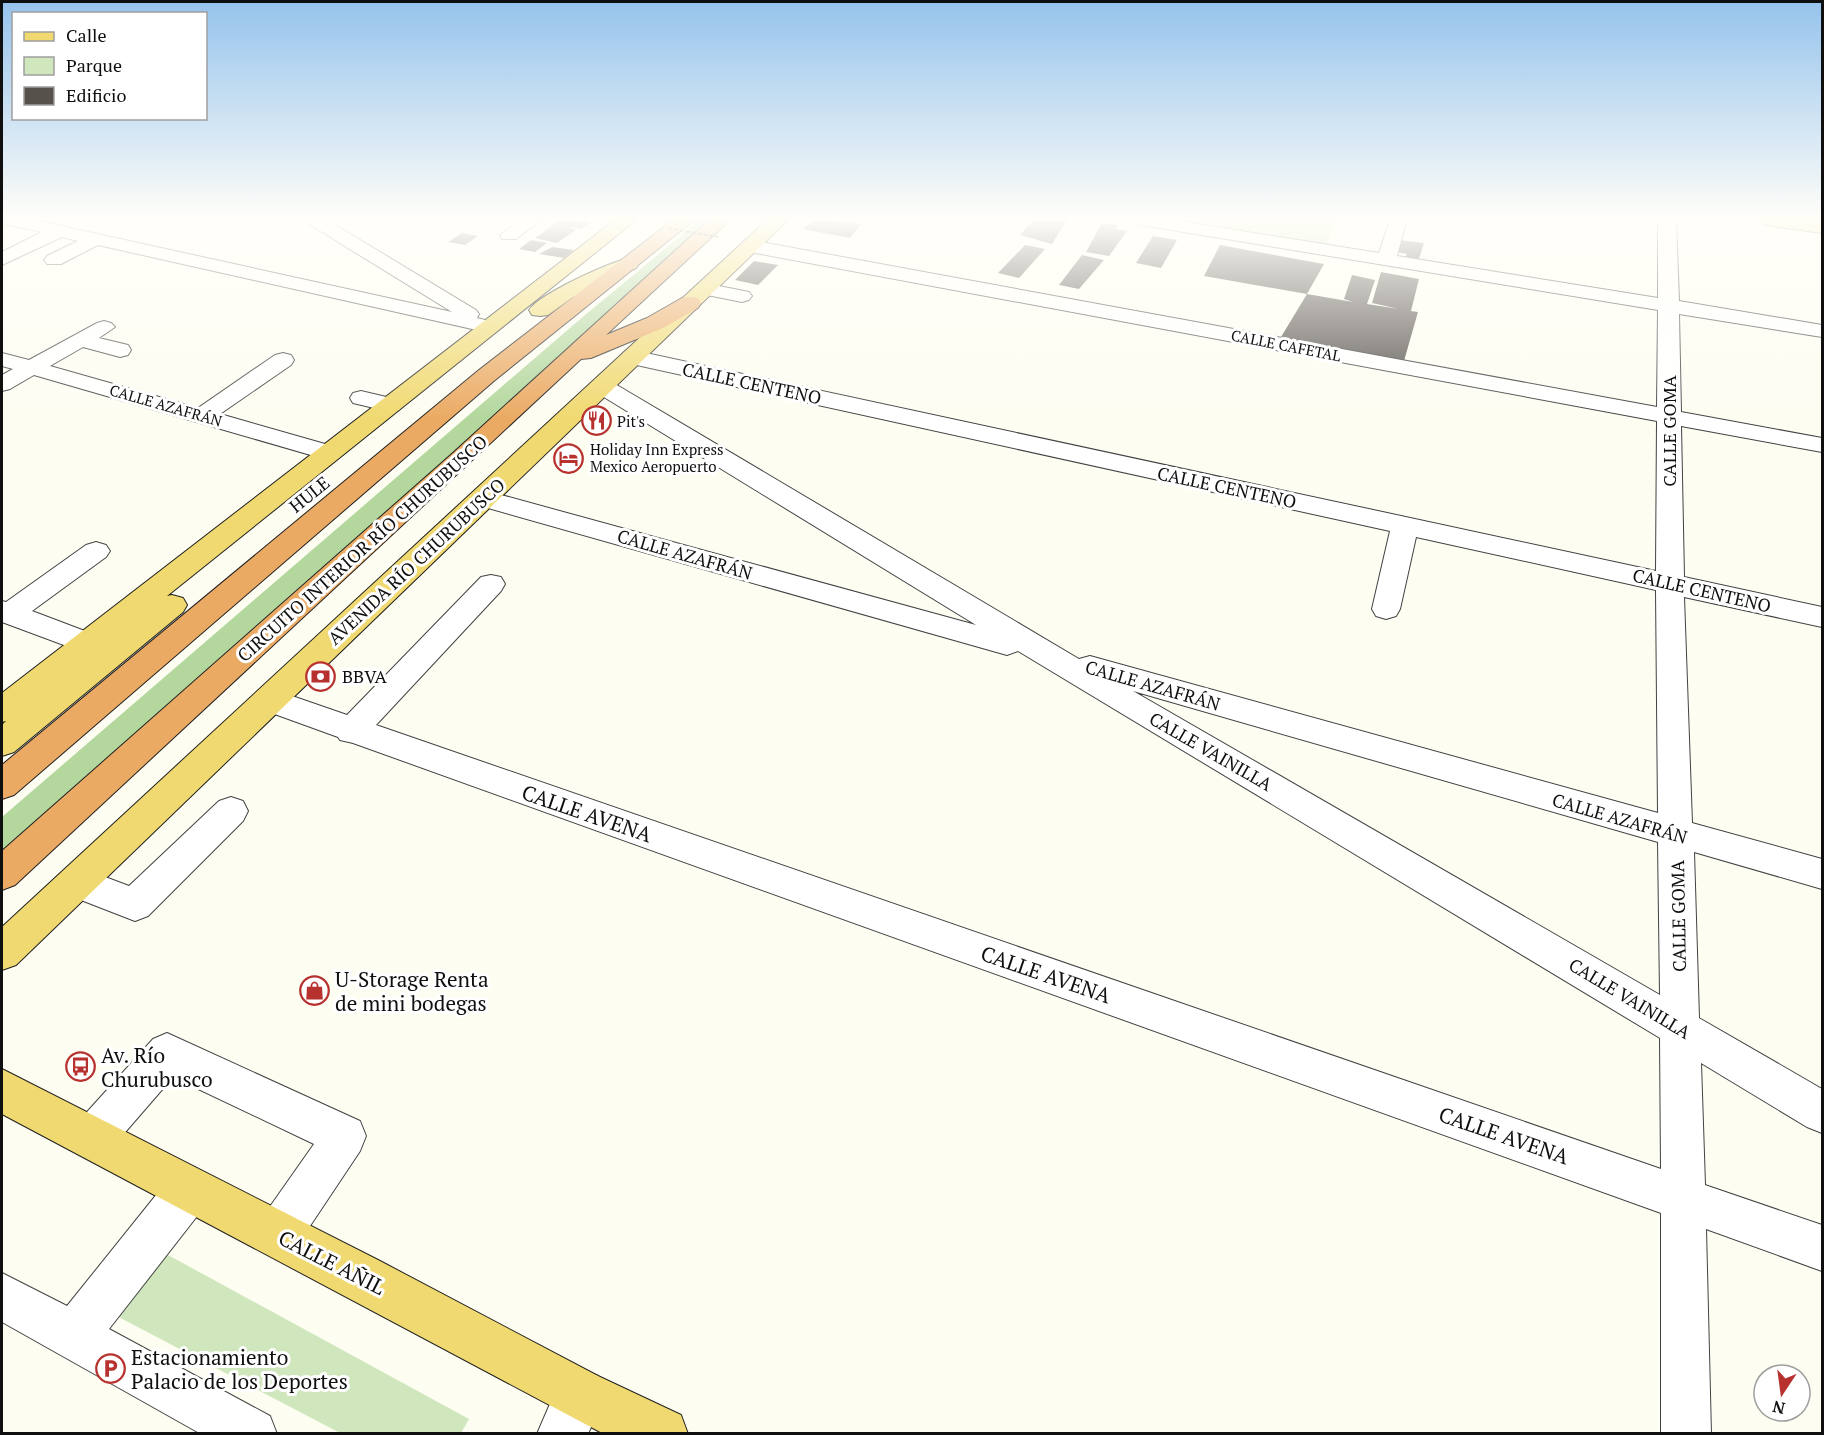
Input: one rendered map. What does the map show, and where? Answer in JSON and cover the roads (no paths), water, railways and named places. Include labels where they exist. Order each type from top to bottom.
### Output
[{"type":"highway","points":[[2,785],[487,375],[599,287]]},
{"type":"highway","name":"CIRCUITO INTERIOR RÍO CHURUBUSCO","points":[[2,874],[350,560],[645,287]]},
{"type":"highway","points":[[568,359],[655,323],[697,296]]},
{"type":"main road","points":[[2,710],[539,287]]},
{"type":"main road","name":"HULE","points":[[2,743],[520,323],[579,287]]},
{"type":"main road","name":"AVENIDA RÍO CHURUBUSCO","points":[[2,952],[707,287]]},
{"type":"main road","points":[[118,619],[188,592]]},
{"type":"main road","points":[[2,929],[39,917]]},
{"type":"main road","name":"CALLE AÑIL","points":[[2,1091],[93,1137],[189,1190],[278,1234],[571,1414],[662,1434]]},
{"type":"street","points":[[311,287],[490,327]]},
{"type":"street","points":[[323,290],[327,287]]},
{"type":"street","points":[[425,287],[490,327]]},
{"type":"street","name":"CALLE CAFETAL","points":[[971,287],[1822,445]]},
{"type":"street","points":[[1555,287],[1822,331]]},
{"type":"street","name":"CALLE GOMA","points":[[1669,287],[1670,582],[1685,1198],[1686,1434]]},
{"type":"street","points":[[697,296],[742,296]]},
{"type":"street","points":[[2,384],[104,327]]},
{"type":"street","points":[[80,340],[120,351]]},
{"type":"street","name":"CALLE CENTENO","points":[[632,357],[1822,617]]},
{"type":"street","name":"CALLE AZAFRÁN","points":[[2,359],[330,453]]},
{"type":"street","points":[[203,415],[283,360]]},
{"type":"street","points":[[2,405],[55,374]]},
{"type":"street","name":"CALLE VAINILLA","points":[[602,386],[649,400],[1048,655],[1822,1112]]},
{"type":"street","points":[[361,398],[391,405]]},
{"type":"street","name":"CALLE AZAFRÁN","points":[[483,498],[1822,874]]},
{"type":"street","points":[[1386,609],[1405,525]]},
{"type":"street","points":[[5,613],[96,551]]},
{"type":"street","points":[[351,731],[491,584]]},
{"type":"street","points":[[5,613],[88,643]]},
{"type":"street","name":"CALLE AVENA","points":[[269,700],[351,731],[1822,1248]]},
{"type":"street","points":[[76,882],[135,905],[231,810]]},
{"type":"street","points":[[93,1137],[167,1053],[345,1137],[278,1234]]},
{"type":"street","points":[[74,1336],[189,1190]]},
{"type":"street","points":[[2,1296],[252,1434]]},
{"type":"place","name":"Pit's","points":[[596,421]]},
{"type":"place","name":"Holiday Inn Express Mexico Aeropuerto","points":[[569,458]]},
{"type":"place","name":"BBVA","points":[[321,676]]},
{"type":"place","name":"U-Storage Renta de mini bodegas","points":[[314,991]]},
{"type":"place","name":"Av. Río Churubusco","points":[[80,1067]]},
{"type":"place","name":"Estacionamiento Palacio de los Deportes","points":[[110,1369]]}]
